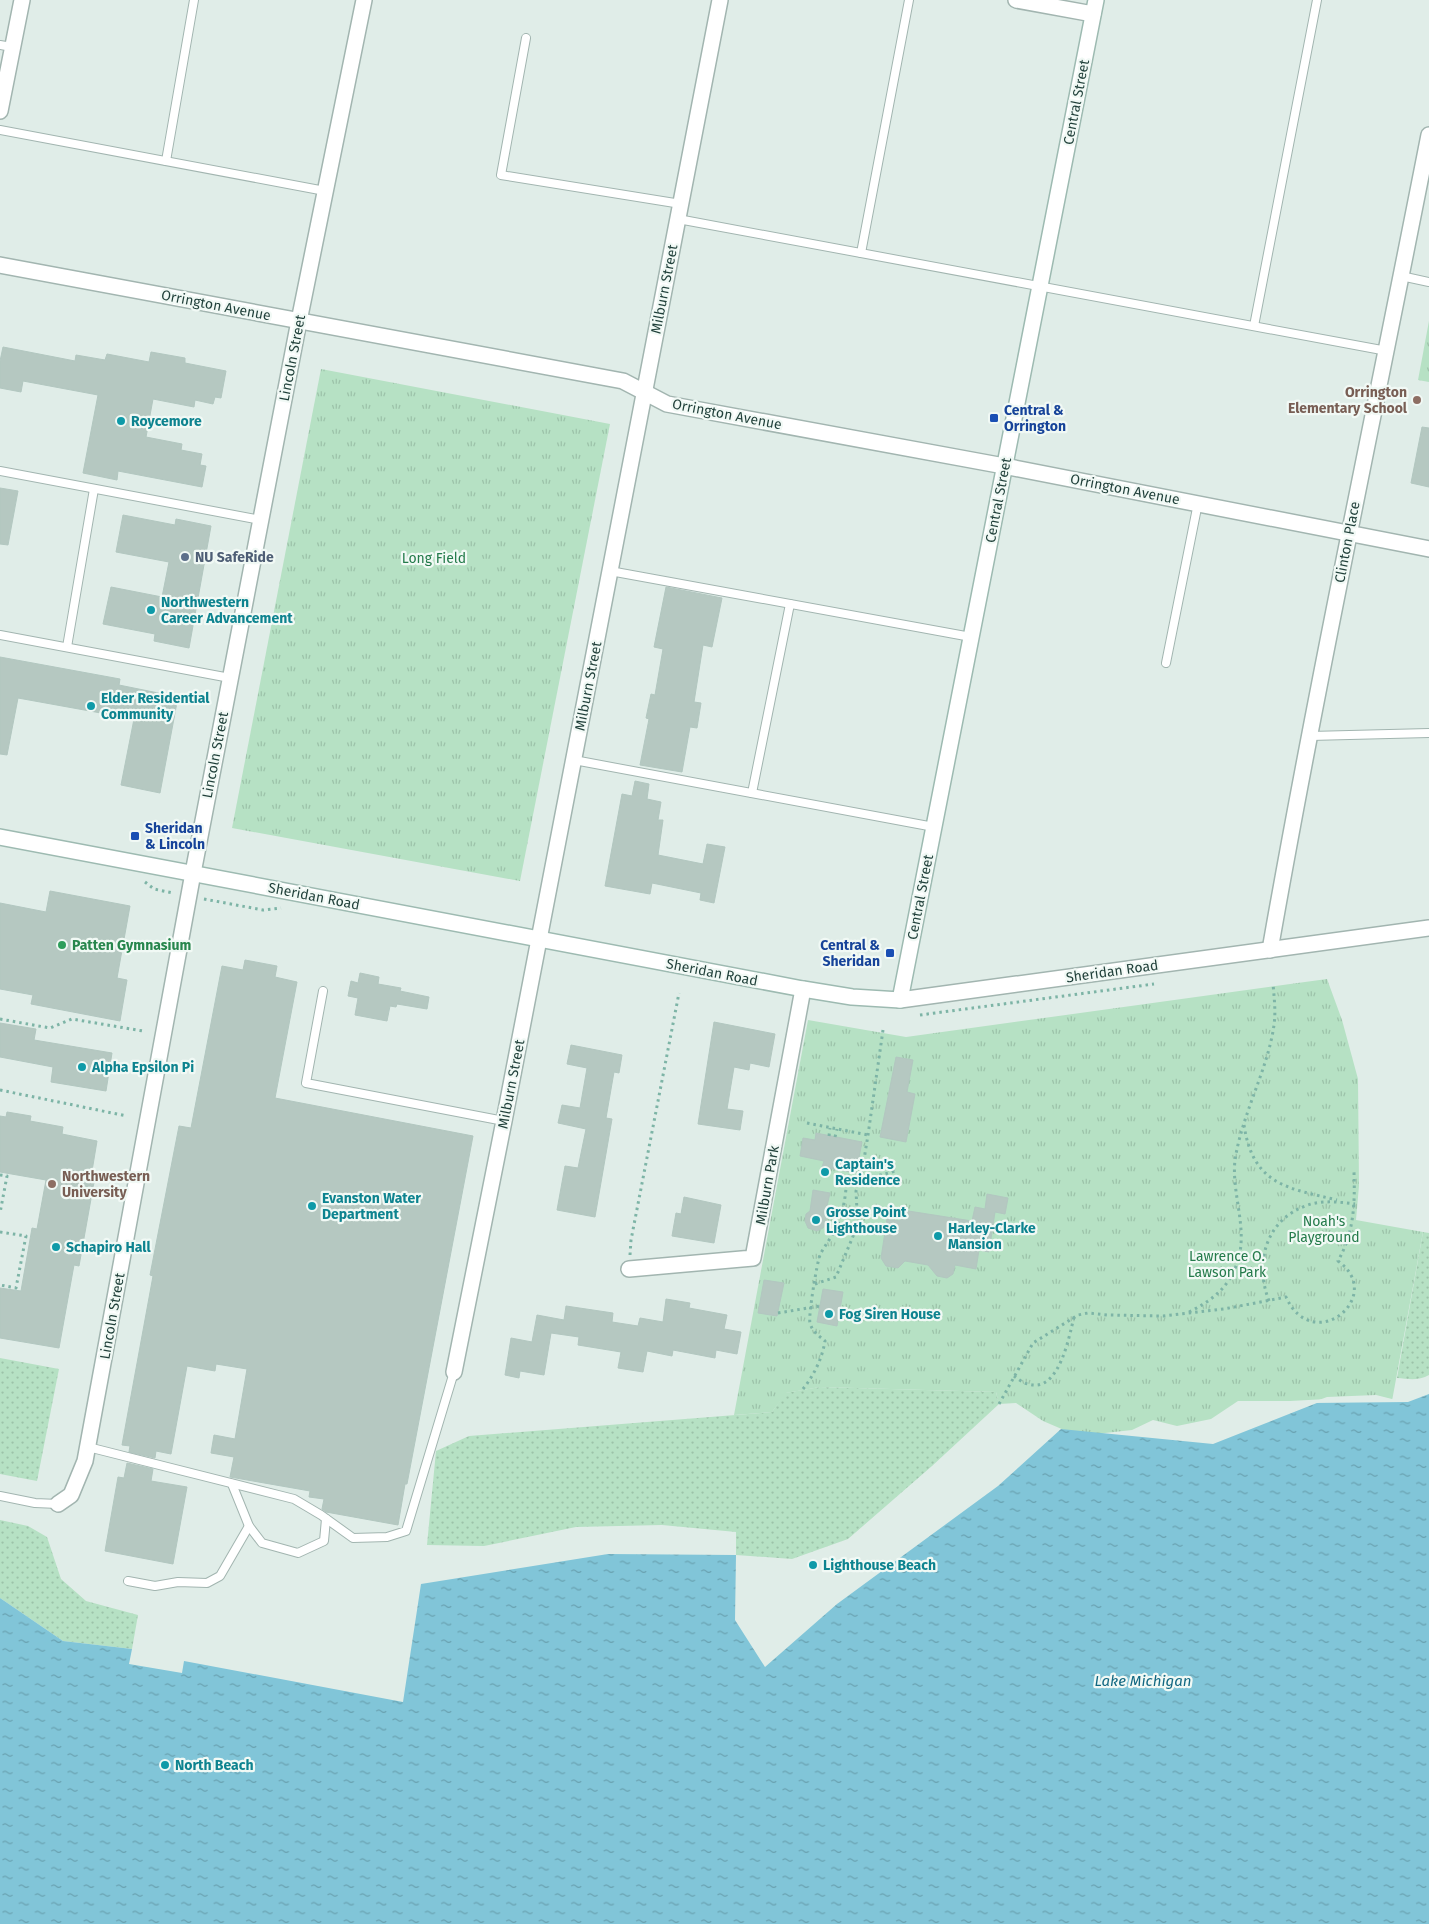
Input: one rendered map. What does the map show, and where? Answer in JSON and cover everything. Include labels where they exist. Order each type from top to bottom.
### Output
[{"type":"street","points":[[0,111],[6,46],[22,0]]},
{"type":"street","name":"Lincoln Street","points":[[58,1504],[71,1495],[85,1461],[88,1447],[230,678],[299,321],[364,0]]},
{"type":"street","name":"Milburn Street","points":[[454,1372],[540,939],[720,0]]},
{"type":"street","points":[[1016,0],[1094,7]]},
{"type":"street","name":"Central Street","points":[[900,1000],[1094,7]]},
{"type":"street","name":"Clinton Place","points":[[1270,950],[1349,533],[1429,135]]},
{"type":"street","name":"Orrington Avenue","points":[[0,265],[623,381],[667,404],[1004,466],[1429,549]]},
{"type":"street","name":"Sheridan Road","points":[[0,837],[852,997],[900,1000],[1429,928]]},
{"type":"street","name":"Milburn Park","points":[[629,1269],[753,1258],[803,989]]},
{"type":"lane","points":[[166,161],[194,0]]},
{"type":"lane","points":[[861,253],[909,0]]},
{"type":"lane","points":[[1254,326],[1317,0]]},
{"type":"lane","points":[[526,38],[501,175],[681,204]]},
{"type":"lane","points":[[0,130],[325,191]]},
{"type":"lane","points":[[678,219],[1387,351]]},
{"type":"lane","points":[[1401,276],[1429,282]]},
{"type":"lane","points":[[0,471],[261,520]]},
{"type":"lane","points":[[67,647],[94,489]]},
{"type":"lane","points":[[1166,663],[1198,504]]},
{"type":"lane","points":[[610,571],[971,637]]},
{"type":"lane","points":[[752,793],[790,604]]},
{"type":"lane","points":[[0,635],[230,678]]},
{"type":"lane","points":[[1310,736],[1429,733]]},
{"type":"lane","points":[[574,760],[934,827]]},
{"type":"lane","points":[[323,991],[306,1083],[504,1121]]},
{"type":"lane","points":[[88,1447],[294,1499],[353,1538],[388,1537],[406,1530],[454,1372]]},
{"type":"lane","points":[[232,1484],[249,1526],[262,1543],[298,1553],[324,1541],[326,1519]]},
{"type":"lane","points":[[0,1496],[35,1503],[58,1504]]},
{"type":"lane","points":[[128,1581],[155,1586],[178,1582],[207,1583],[220,1576],[249,1526]]},
{"type":"path","points":[[1186,1314],[1213,1299],[1228,1282],[1237,1264],[1242,1242],[1235,1167],[1240,1136],[1272,1034],[1275,1012],[1273,983]]},
{"type":"path","points":[[629,1269],[631,1240],[679,993]]},
{"type":"path","points":[[0,1019],[50,1028],[72,1019],[143,1031]]},
{"type":"path","points":[[815,1284],[836,1277],[854,1234],[857,1211],[856,1191],[861,1178],[883,1030]]},
{"type":"path","points":[[0,1090],[127,1116]]},
{"type":"path","points":[[807,1123],[868,1135]]},
{"type":"path","points":[[1244,1124],[1254,1160],[1270,1177],[1290,1188],[1355,1204]]},
{"type":"path","points":[[829,1136],[830,1128]]},
{"type":"path","points":[[835,1137],[836,1129]]},
{"type":"path","points":[[834,1163],[842,1175],[861,1178],[895,1171]]},
{"type":"path","points":[[999,1404],[1033,1344],[1074,1317],[1088,1313],[1162,1316],[1224,1309],[1286,1298],[1299,1316],[1315,1322],[1331,1321],[1344,1314],[1352,1301],[1354,1285],[1348,1271],[1338,1261],[1348,1239],[1355,1204],[1354,1172]]},
{"type":"path","points":[[0,1175],[7,1176],[0,1212]]},
{"type":"path","points":[[803,1390],[814,1374],[823,1353],[825,1340],[815,1332],[809,1323],[810,1308],[815,1284],[815,1272],[820,1255],[840,1219],[846,1195],[847,1176]]},
{"type":"path","points":[[1269,1301],[1262,1281],[1262,1261],[1274,1231],[1287,1216],[1308,1206],[1330,1202],[1345,1202]]},
{"type":"path","points":[[0,1232],[26,1236],[16,1288],[0,1285]]},
{"type":"path","points":[[100,1247],[110,1249]]},
{"type":"path","points":[[778,1313],[820,1306]]},
{"type":"path","points":[[1014,1376],[1028,1384],[1040,1384],[1052,1377],[1066,1352],[1074,1317]]},
{"type":"green space","points":[[1429,321],[1429,382],[1418,380]]},
{"type":"green space","name":"Long Field","points":[[321,369],[610,424],[520,881],[232,828]]},
{"type":"green space","points":[[1327,979],[1342,1020],[1358,1079],[1359,1186],[1356,1220],[1423,1232],[1392,1401],[1327,1399],[1238,1401],[1211,1419],[1177,1426],[1153,1420],[1132,1430],[1078,1436],[1043,1421],[1016,1403],[999,1404],[996,1392],[820,1387],[786,1393],[772,1412],[734,1415],[808,1020],[906,1037]]},
{"type":"green space","points":[[1423,1232],[1429,1233],[1429,1375],[1417,1379],[1397,1378]]},
{"type":"green space","points":[[0,1358],[59,1369],[37,1481],[0,1474]]},
{"type":"green space","points":[[820,1387],[996,1392],[999,1404],[932,1466],[848,1539],[792,1559],[736,1555],[736,1532],[662,1525],[576,1527],[484,1546],[427,1545],[436,1451],[469,1436],[772,1412],[785,1393]]},
{"type":"green space","points":[[0,1520],[28,1526],[47,1537],[61,1579],[86,1601],[138,1615],[132,1649],[63,1641],[0,1598]]},
{"type":"water","name":"Lake Michigan","points":[[1429,1380],[1429,1924],[0,1924],[0,1598],[63,1641],[132,1649],[129,1664],[182,1673],[184,1661],[403,1702],[421,1584],[608,1554],[736,1555],[735,1620],[765,1667],[837,1604],[998,1486],[1061,1429],[1213,1444],[1327,1399],[1393,1401],[1407,1398]]},
{"type":"pier","points":[[1429,1377],[1429,1394],[1408,1402],[1311,1403],[1327,1397],[1376,1395],[1392,1399],[1406,1396],[1421,1381]]},
{"type":"building","name":"Roycemore","points":[[3,347],[75,361],[76,355],[105,360],[107,354],[149,362],[151,352],[185,358],[185,363],[226,371],[221,398],[215,397],[213,404],[195,400],[194,407],[153,399],[146,437],[182,444],[181,450],[202,454],[200,465],[206,466],[202,487],[118,471],[117,480],[83,473],[98,395],[23,381],[21,392],[0,388],[0,361]]},
{"type":"building","points":[[1422,427],[1429,428],[1429,487],[1411,483]]},
{"type":"building","points":[[0,488],[18,491],[8,545],[0,544]]},
{"type":"building","points":[[123,515],[175,525],[176,519],[211,526],[189,648],[154,641],[155,634],[103,624],[111,587],[162,597],[169,562],[116,552]]},
{"type":"building","points":[[666,587],[722,598],[712,647],[703,645],[694,702],[701,703],[697,728],[690,727],[682,772],[640,765],[649,719],[646,718],[651,694],[655,695],[663,649],[654,647]]},
{"type":"building","points":[[0,657],[120,679],[119,685],[178,697],[160,793],[121,785],[134,719],[18,698],[7,755],[0,754]]},
{"type":"building","points":[[635,781],[649,784],[647,799],[661,802],[658,820],[663,820],[658,855],[703,864],[707,844],[725,847],[714,903],[700,900],[701,893],[652,883],[650,894],[605,886],[622,794],[632,796]]},
{"type":"building","name":"Patten Gymnasium","points":[[50,891],[130,906],[117,978],[127,980],[120,1021],[31,1004],[33,995],[0,989],[0,903],[46,912]]},
{"type":"building","name":"Evanston Water Department","points":[[245,960],[277,966],[275,977],[297,982],[275,1098],[473,1136],[398,1525],[326,1512],[322,1509],[324,1499],[309,1497],[310,1491],[230,1477],[234,1457],[211,1453],[214,1435],[235,1439],[247,1369],[216,1364],[215,1371],[187,1366],[171,1454],[156,1451],[155,1458],[129,1452],[130,1446],[122,1445],[153,1276],[150,1275],[179,1126],[191,1128],[222,966],[243,970]]},
{"type":"building","points":[[360,973],[379,977],[378,984],[401,988],[400,991],[429,997],[427,1009],[397,1004],[396,1007],[390,1006],[387,1021],[355,1015],[358,998],[348,996],[351,981],[358,983]]},
{"type":"building","points":[[714,1022],[775,1034],[769,1067],[750,1063],[749,1070],[734,1067],[727,1109],[743,1111],[740,1130],[698,1124]]},
{"type":"building","points":[[0,1023],[36,1029],[34,1040],[112,1053],[106,1091],[51,1082],[53,1067],[0,1057]]},
{"type":"building","points":[[571,1045],[622,1055],[619,1073],[614,1072],[606,1118],[612,1119],[595,1217],[557,1210],[565,1166],[578,1168],[586,1129],[558,1123],[562,1105],[580,1108],[587,1068],[567,1064]]},
{"type":"building","points":[[896,1057],[913,1060],[907,1092],[915,1094],[906,1142],[880,1137]]},
{"type":"building","name":"Schapiro Hall","points":[[7,1112],[31,1116],[30,1121],[63,1127],[62,1134],[97,1141],[92,1171],[96,1171],[79,1266],[74,1265],[59,1348],[0,1338],[0,1288],[21,1291],[32,1228],[37,1229],[46,1180],[0,1172],[0,1116],[6,1117]]},
{"type":"building","name":"Captain's Residence","points":[[816,1133],[862,1142],[856,1173],[822,1167],[824,1161],[800,1156],[803,1138],[815,1140]]},
{"type":"building","points":[[813,1190],[830,1193],[825,1215],[827,1222],[823,1228],[817,1231],[808,1228],[805,1221],[806,1214],[810,1211]]},
{"type":"building","name":"Harley-Clarke Mansion","points":[[987,1194],[1008,1198],[1005,1214],[995,1212],[989,1252],[979,1250],[976,1269],[955,1265],[953,1274],[947,1278],[937,1276],[928,1265],[905,1261],[898,1268],[886,1266],[881,1258],[887,1219],[900,1221],[902,1210],[972,1221],[975,1207],[985,1209]]},
{"type":"building","points":[[684,1197],[721,1205],[714,1243],[672,1236],[676,1213],[681,1214]]},
{"type":"building","points":[[764,1280],[784,1283],[777,1316],[758,1313]]},
{"type":"building","name":"Fog Siren House","points":[[823,1289],[843,1292],[837,1326],[817,1322]]},
{"type":"building","points":[[666,1299],[690,1303],[689,1308],[727,1315],[724,1329],[741,1332],[737,1354],[716,1350],[715,1358],[673,1350],[672,1356],[647,1351],[643,1372],[618,1368],[621,1352],[578,1345],[579,1337],[551,1333],[544,1375],[520,1371],[519,1378],[505,1375],[511,1338],[532,1342],[537,1315],[564,1320],[566,1306],[613,1313],[612,1322],[638,1326],[640,1318],[663,1322]]},
{"type":"building","points":[[127,1463],[153,1469],[151,1481],[187,1487],[173,1564],[105,1551],[118,1477],[124,1478]]},
{"type":"place","name":"Orrington Elementary School","points":[[1417,400]]},
{"type":"place","name":"Central & Orrington","points":[[994,418]]},
{"type":"place","name":"Roycemore","points":[[121,421]]},
{"type":"place","name":"NU SafeRide","points":[[185,557]]},
{"type":"place","name":"Northwestern Career Advancement","points":[[151,610]]},
{"type":"place","name":"Elder Residential Community","points":[[91,706]]},
{"type":"place","name":"Sheridan & Lincoln","points":[[135,836]]},
{"type":"place","name":"Patten Gymnasium","points":[[62,945]]},
{"type":"place","name":"Central & Sheridan","points":[[890,953]]},
{"type":"place","name":"Alpha Epsilon Pi","points":[[82,1067]]},
{"type":"place","name":"Captain's Residence","points":[[825,1172]]},
{"type":"place","name":"Northwestern University","points":[[52,1184]]},
{"type":"place","name":"Evanston Water Department","points":[[312,1206]]},
{"type":"place","name":"Grosse Point Lighthouse","points":[[816,1220]]},
{"type":"place","name":"Harley-Clarke Mansion","points":[[938,1236]]},
{"type":"place","name":"Schapiro Hall","points":[[56,1247]]},
{"type":"place","name":"Fog Siren House","points":[[829,1314]]},
{"type":"place","name":"Lighthouse Beach","points":[[813,1565]]},
{"type":"place","name":"North Beach","points":[[165,1765]]},
{"type":"park label","name":"Noah's Playground","points":[[1324,1230]]},
{"type":"park label","name":"Lawrence O. Lawson Park","points":[[1227,1264]]}]
